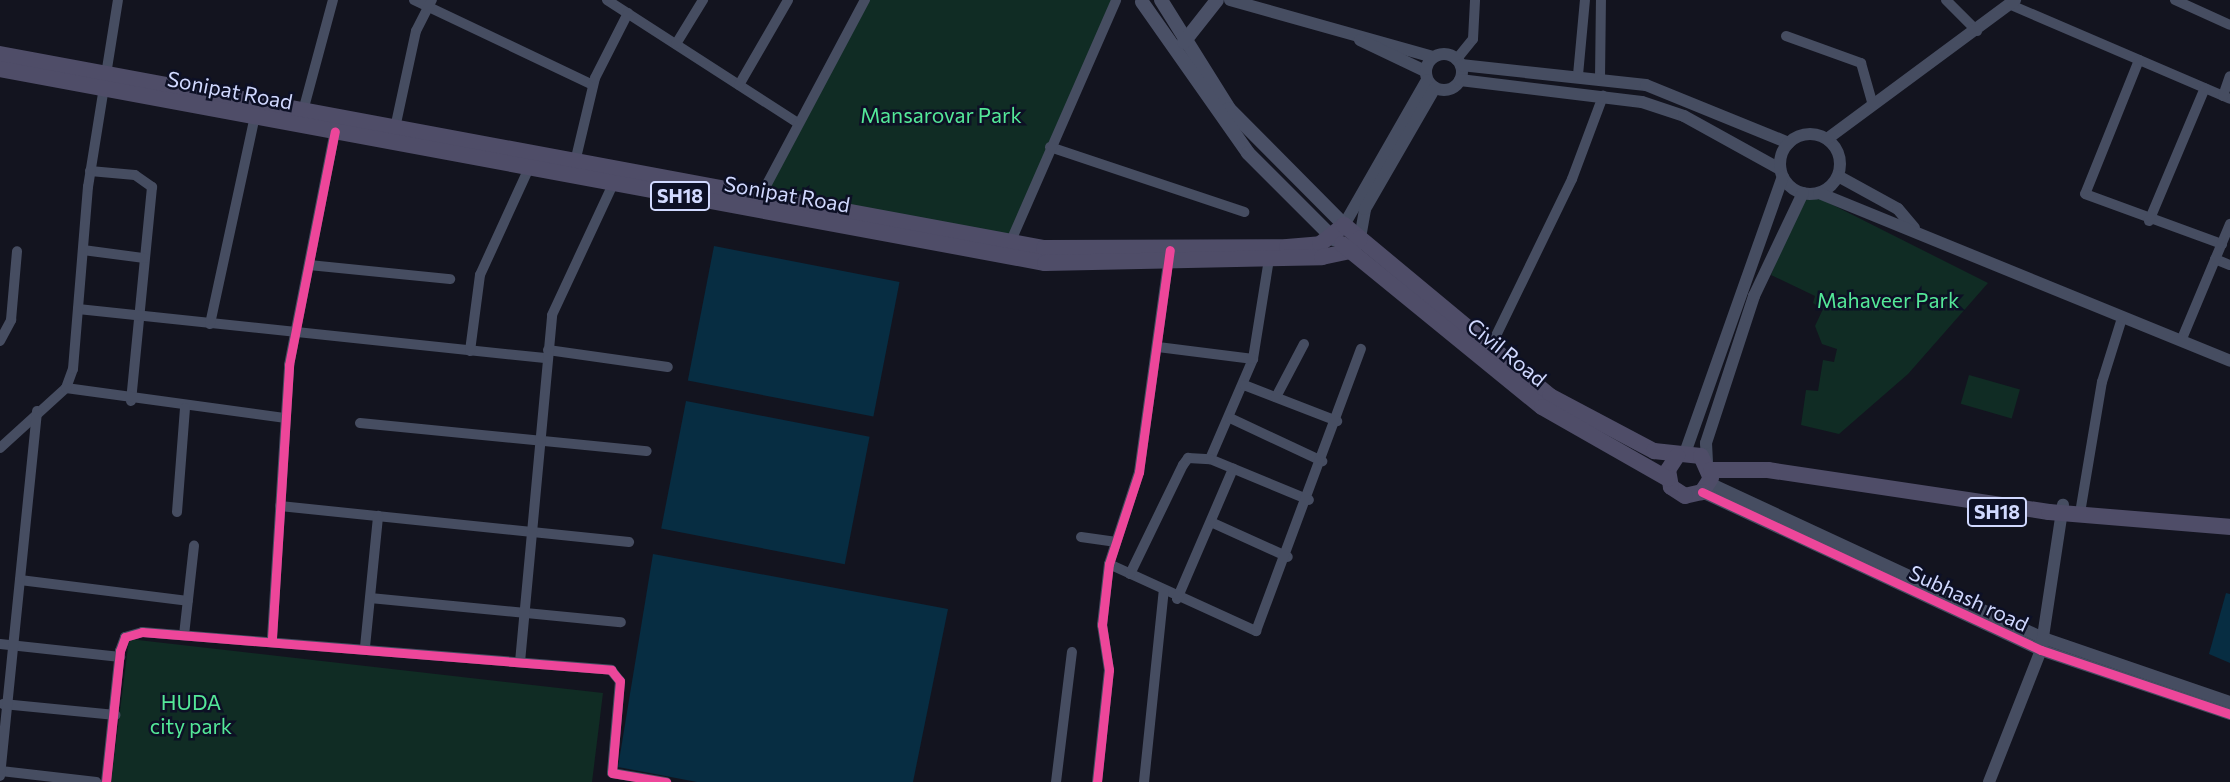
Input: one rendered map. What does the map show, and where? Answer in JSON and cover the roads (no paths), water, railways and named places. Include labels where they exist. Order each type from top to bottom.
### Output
[{"type":"main road","points":[[1161,0],[1184,42],[1260,144],[1339,232]]},
{"type":"main road","points":[[1184,42],[1217,0]]},
{"type":"main road","points":[[1140,1],[1248,153],[1339,232]]},
{"type":"main road","name":"Sonipat Road","points":[[0,54],[255,116],[755,210],[929,235],[1169,257],[1269,259],[1355,244]]},
{"type":"main road","name":"Sonipat Road","points":[[0,69],[103,80],[303,111],[575,162],[761,193],[1045,263],[1169,257],[1287,247],[1339,232]]},
{"type":"main road","name":"Civil Road","points":[[1339,232],[1490,348],[1592,421],[1681,455]]},
{"type":"main road","name":"Civil Road","points":[[1355,244],[1542,407],[1668,479]]},
{"type":"main road","points":[[1668,479],[1681,455]]},
{"type":"main road","name":"SH18","points":[[1681,455],[1707,477]]},
{"type":"main road","name":"SH18","points":[[1668,479],[1685,496],[1707,477],[1800,466],[2062,512],[2230,533]]},
{"type":"main road","points":[[1768,470],[2049,512],[2230,527]]},
{"type":"main road","name":"SH18","points":[[2062,512],[2081,507],[2230,521]]},
{"type":"street","points":[[0,448],[37,411],[66,388],[78,309],[90,171],[118,0]]},
{"type":"street","points":[[303,111],[333,0]]},
{"type":"street","points":[[414,0],[430,4],[593,85]]},
{"type":"street","points":[[607,0],[796,122]]},
{"type":"street","points":[[676,44],[703,0]]},
{"type":"street","points":[[739,85],[788,0]]},
{"type":"street","points":[[755,210],[796,122],[865,0]]},
{"type":"street","points":[[1010,243],[1116,0]]},
{"type":"street","points":[[1230,0],[1273,7],[1360,40],[1433,57],[1600,78],[1695,100],[1788,143],[1814,135],[1827,139],[1836,149],[1838,176]]},
{"type":"street","points":[[1460,80],[1458,62],[1473,39],[1475,0]]},
{"type":"street","points":[[1577,75],[1585,0]]},
{"type":"street","points":[[1600,78],[1601,0]]},
{"type":"street","points":[[1946,0],[1977,31]]},
{"type":"street","points":[[2175,0],[2230,25]]},
{"type":"street","points":[[1827,139],[1872,102],[1977,31],[2013,3],[2227,97],[2230,76]]},
{"type":"street","points":[[395,128],[416,31],[430,4]]},
{"type":"street","points":[[575,162],[593,85],[628,13]]},
{"type":"street","points":[[1786,36],[1861,63],[1872,102]]},
{"type":"street","points":[[1360,40],[1429,80],[1452,88],[1460,80]]},
{"type":"street","points":[[1355,244],[1365,209],[1429,80],[1433,57]]},
{"type":"street","points":[[2139,60],[2085,191],[2089,199],[2221,244]]},
{"type":"street","points":[[1339,232],[1429,80]]},
{"type":"street","points":[[1460,80],[1603,96],[1684,116],[1782,173],[1803,193],[1819,193],[1914,228],[2230,362]]},
{"type":"street","points":[[2149,221],[2204,88]]},
{"type":"street","points":[[1490,348],[1572,179],[1603,96]]},
{"type":"street","points":[[210,324],[255,116]]},
{"type":"street","points":[[271,638],[286,418],[295,334],[335,131]]},
{"type":"street","points":[[1681,455],[1782,173],[1788,143]]},
{"type":"street","points":[[1050,147],[1244,212]]},
{"type":"street","points":[[470,351],[480,275],[529,168]]},
{"type":"street","points":[[90,171],[135,175],[152,187],[131,401]]},
{"type":"street","points":[[1819,193],[1838,176]]},
{"type":"street","points":[[1838,176],[1898,209],[1914,228]]},
{"type":"street","points":[[520,662],[551,315],[613,184]]},
{"type":"street","points":[[1707,477],[1706,443],[1754,296],[1803,193]]},
{"type":"street","points":[[2181,341],[2230,224]]},
{"type":"street","points":[[83,250],[144,258]]},
{"type":"street","points":[[0,341],[11,320],[17,251]]},
{"type":"street","points":[[1097,782],[1109,670],[1102,625],[1109,564],[1139,472],[1169,257]]},
{"type":"street","points":[[1210,460],[1253,359],[1269,259]]},
{"type":"street","points":[[2215,259],[2230,265]]},
{"type":"street","points":[[309,265],[450,279]]},
{"type":"street","points":[[78,309],[295,334],[470,351],[547,354],[668,367]]},
{"type":"street","points":[[2081,507],[2102,382],[2122,318]]},
{"type":"street","points":[[1276,397],[1304,344]]},
{"type":"street","points":[[1158,347],[1253,359]]},
{"type":"street","points":[[1109,564],[1177,599],[1254,632],[1288,556],[1361,349]]},
{"type":"street","points":[[1244,385],[1337,421]]},
{"type":"street","points":[[66,388],[131,401],[286,418]]},
{"type":"street","points":[[177,512],[185,408]]},
{"type":"street","points":[[37,411],[13,646],[4,704],[0,773],[96,782]]},
{"type":"street","points":[[1230,418],[1322,461]]},
{"type":"street","points":[[360,423],[648,451]]},
{"type":"street","points":[[1130,574],[1188,458],[1210,460],[1308,500]]},
{"type":"street","points":[[1177,599],[1213,523],[1233,469]]},
{"type":"street","name":"Subhash road","points":[[1707,477],[1765,518],[1887,574],[2042,644],[2230,714]]},
{"type":"street","points":[[280,506],[629,542]]},
{"type":"street","points":[[1989,782],[2042,644],[2062,512]]},
{"type":"street","points":[[365,647],[378,516]]},
{"type":"street","points":[[1213,523],[1288,556]]},
{"type":"street","points":[[1081,537],[1115,542]]},
{"type":"street","points":[[184,635],[194,546]]},
{"type":"street","points":[[20,580],[188,601]]},
{"type":"street","points":[[1144,782],[1164,590]]},
{"type":"street","points":[[370,597],[621,622]]},
{"type":"street","points":[[106,782],[120,656],[130,633],[271,638],[520,662],[618,675],[611,778],[666,782]]},
{"type":"street","points":[[0,644],[120,656]]},
{"type":"street","name":"Subhash road","points":[[2042,644],[2230,702]]},
{"type":"street","points":[[1056,782],[1072,652]]},
{"type":"street","points":[[4,704],[115,715]]},
{"type":"water","points":[[714,246],[900,282],[873,417],[688,380]]},
{"type":"water","points":[[686,401],[870,437],[845,564],[661,529]]},
{"type":"water","points":[[653,554],[948,609],[913,782],[697,782],[618,767]]},
{"type":"water","points":[[2226,593],[2230,594],[2230,663],[2209,654]]},
{"type":"park label","name":"Mansarovar Park","points":[[941,115]]},
{"type":"park label","name":"Mahaveer Park","points":[[1888,300]]},
{"type":"park label","name":"HUDA city park","points":[[191,714]]}]
